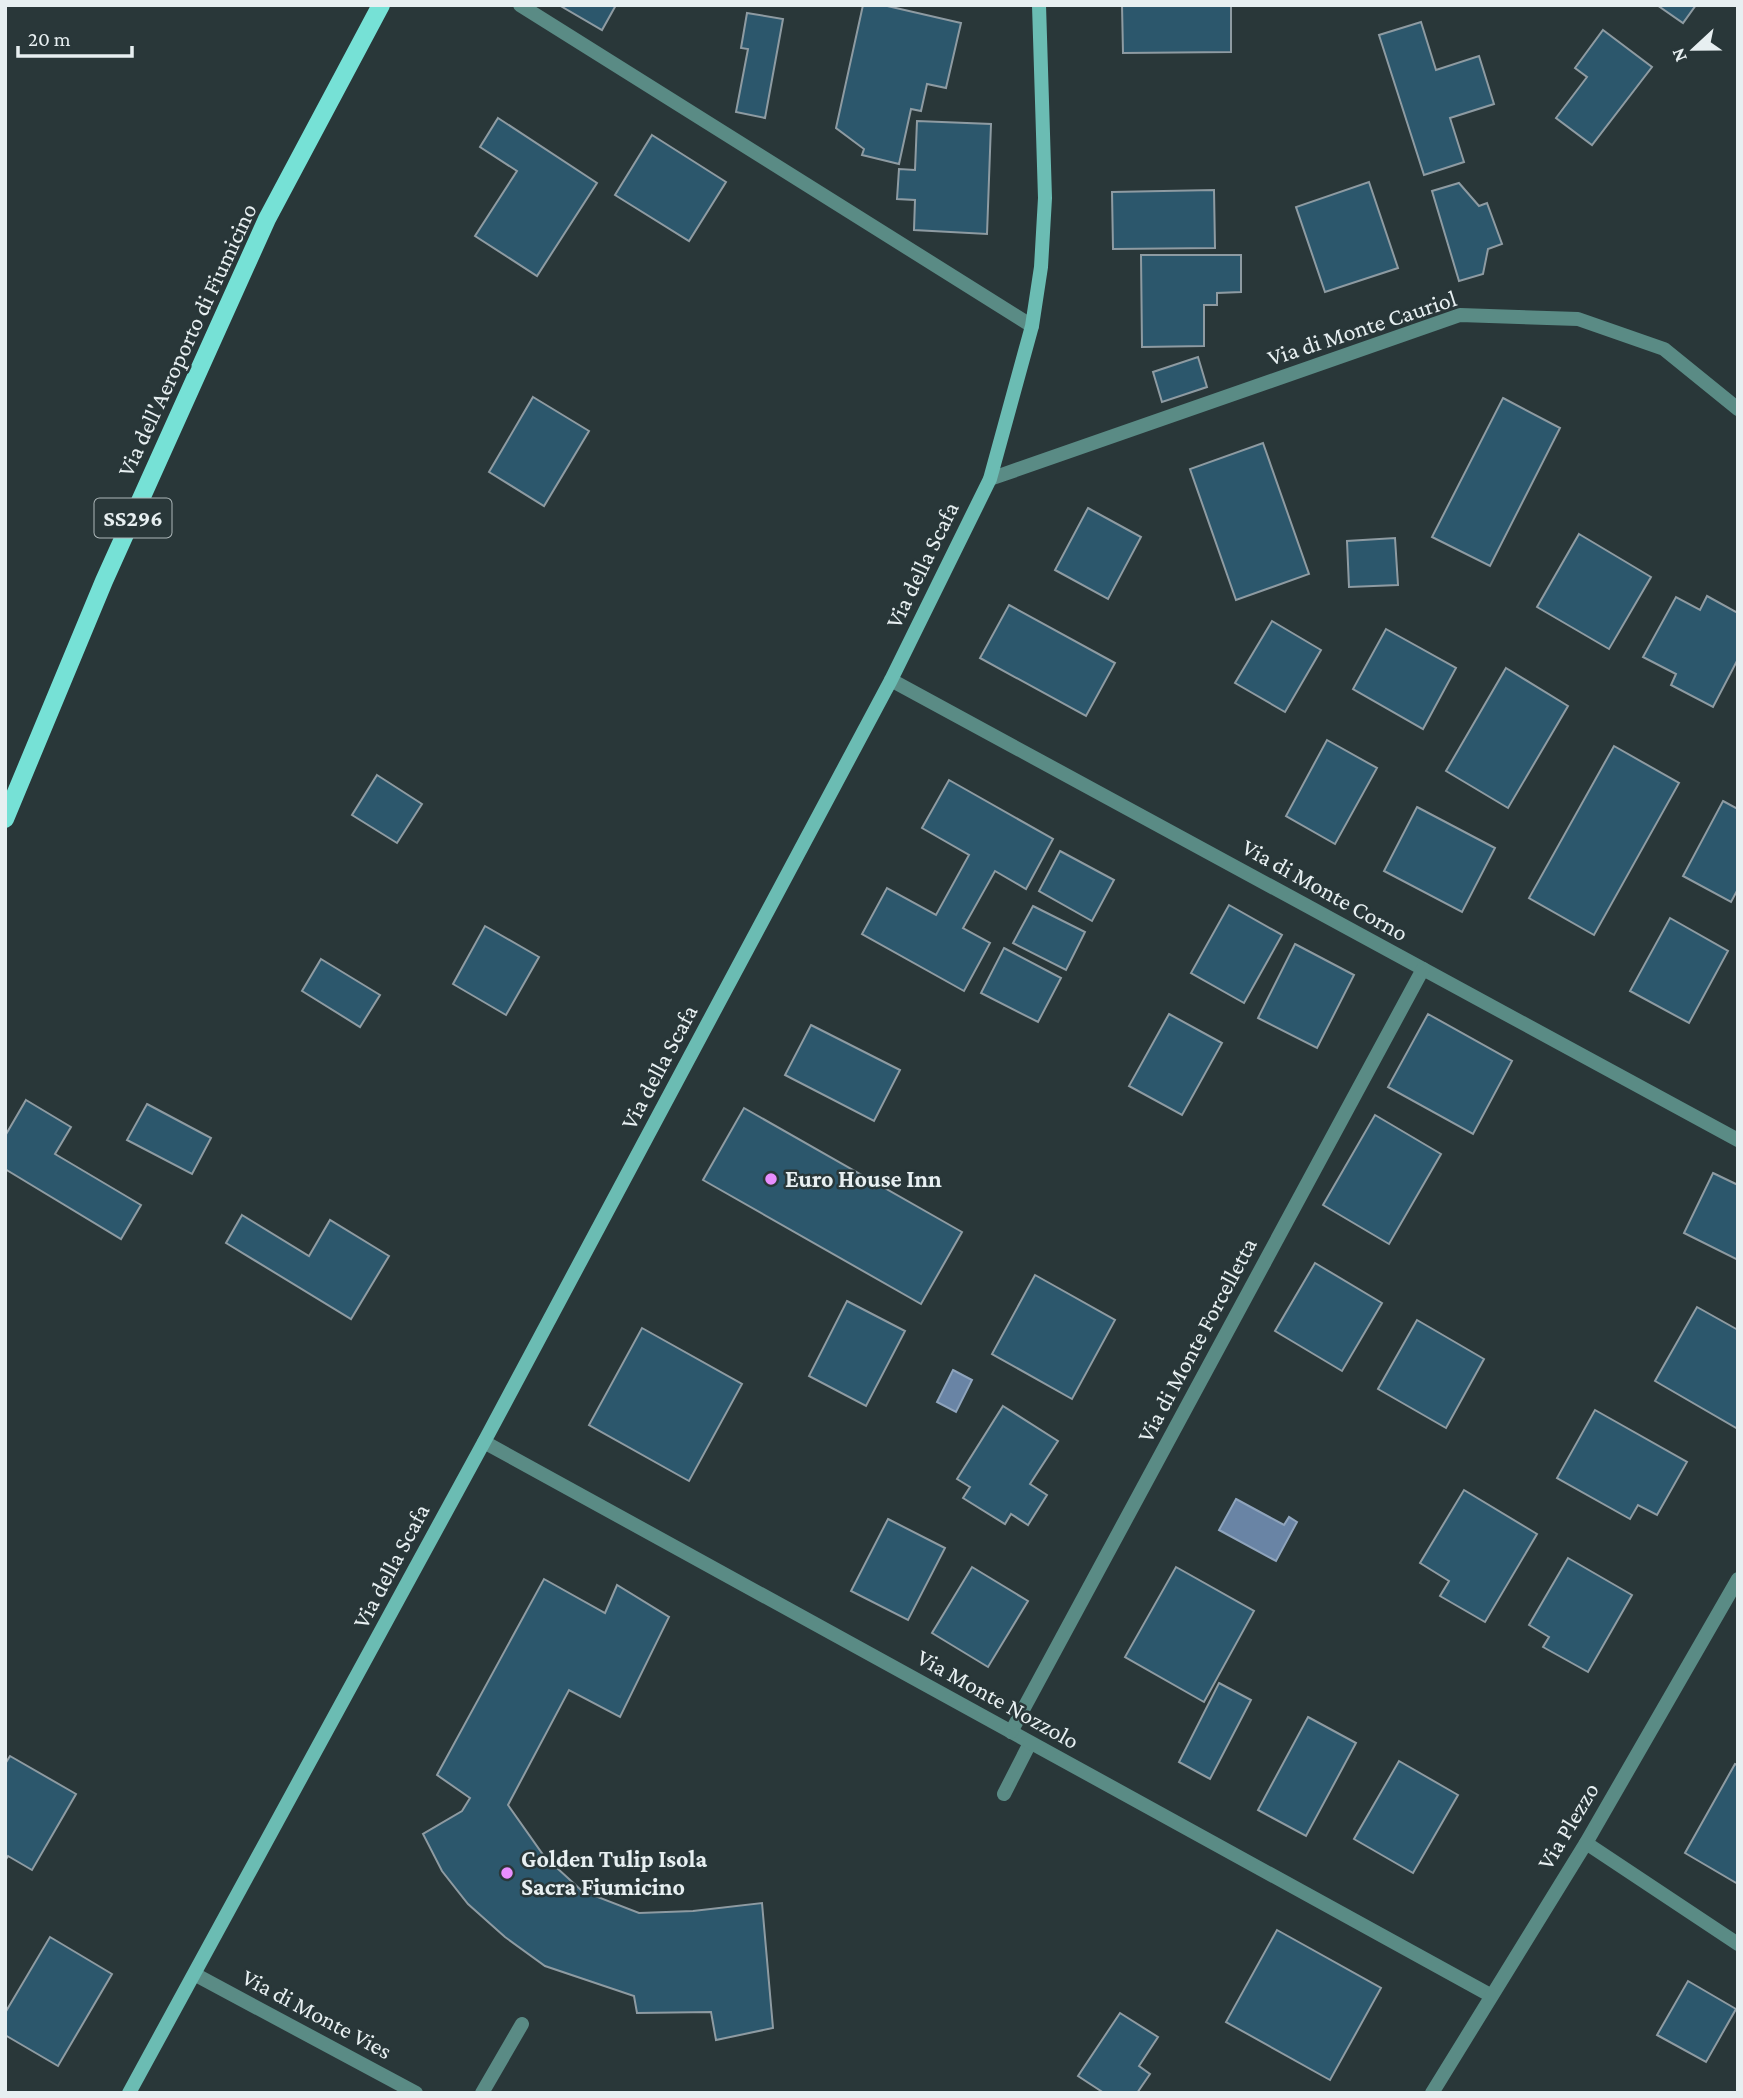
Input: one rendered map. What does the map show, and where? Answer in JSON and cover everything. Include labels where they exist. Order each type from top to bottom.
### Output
[{"type":"main road","name":"Via dell'Aeroporto di Fiumicino","points":[[5,819],[104,581],[267,219],[381,5]]},
{"type":"street","points":[[520,5],[1032,326]]},
{"type":"street","name":"Via della Scafa","points":[[129,2093],[196,1975],[484,1442],[891,680],[990,480],[1032,326],[1041,267],[1045,198],[1039,5]]},
{"type":"street","name":"Via di Monte Cauriol","points":[[990,480],[1460,314],[1578,319],[1664,349],[1738,409]]},
{"type":"street","name":"Via di Monte Corno","points":[[891,680],[1738,1140]]},
{"type":"street","name":"Via di Monte Forcelletta","points":[[1011,1732],[1423,969]]},
{"type":"street","name":"Via Monte Nozzolo","points":[[484,1442],[1490,1995]]},
{"type":"street","name":"Via Plezzo","points":[[1432,2093],[1586,1843],[1738,1579]]},
{"type":"street","points":[[1004,1794],[1030,1743]]},
{"type":"street","points":[[1586,1843],[1738,1944]]},
{"type":"street","name":"Via di Monte Vies","points":[[196,1975],[416,2093]]},
{"type":"street","points":[[482,2093],[522,2024]]},
{"type":"water","points":[[953,1370],[972,1380],[956,1412],[937,1402]]},
{"type":"water","points":[[1236,1499],[1284,1525],[1289,1517],[1297,1522],[1276,1561],[1219,1530]]},
{"type":"building","points":[[559,5],[616,5],[602,30]]},
{"type":"building","points":[[863,5],[883,5],[961,23],[946,88],[927,84],[921,111],[911,109],[899,164],[862,155],[864,149],[836,128]]},
{"type":"building","points":[[1122,5],[1231,5],[1231,52],[1123,53]]},
{"type":"building","points":[[1657,5],[1696,5],[1683,23]]},
{"type":"building","points":[[747,13],[783,19],[765,118],[736,112],[748,49],[741,48]]},
{"type":"building","points":[[1421,22],[1436,70],[1479,56],[1494,104],[1450,118],[1464,162],[1424,175],[1379,35]]},
{"type":"building","points":[[1603,30],[1652,67],[1592,145],[1556,118],[1587,77],[1575,68]]},
{"type":"building","points":[[498,118],[597,183],[537,276],[475,236],[517,171],[480,147]]},
{"type":"building","points":[[917,121],[991,124],[987,234],[914,230],[915,200],[897,199],[899,169],[915,170]]},
{"type":"building","points":[[652,135],[726,182],[689,241],[615,195]]},
{"type":"building","points":[[1369,182],[1398,268],[1325,292],[1296,207]]},
{"type":"building","points":[[1459,183],[1479,206],[1487,203],[1502,244],[1488,249],[1483,274],[1459,281],[1432,191]]},
{"type":"building","points":[[1214,190],[1215,248],[1113,249],[1112,192]]},
{"type":"building","points":[[1141,255],[1241,255],[1241,292],[1217,293],[1217,305],[1204,305],[1204,346],[1142,347]]},
{"type":"building","points":[[1198,357],[1207,387],[1162,402],[1153,372]]},
{"type":"building","points":[[533,397],[589,431],[544,506],[489,472]]},
{"type":"building","points":[[1503,398],[1560,428],[1490,566],[1432,537]]},
{"type":"building","points":[[1263,443],[1309,574],[1236,600],[1190,469]]},
{"type":"building","points":[[1088,508],[1141,537],[1108,599],[1055,570]]},
{"type":"building","points":[[1579,534],[1651,577],[1609,649],[1537,607]]},
{"type":"building","points":[[1395,538],[1398,585],[1349,587],[1347,541]]},
{"type":"building","points":[[1707,596],[1738,613],[1738,659],[1713,707],[1671,685],[1676,674],[1643,657],[1676,597],[1700,610]]},
{"type":"building","points":[[1009,605],[1115,663],[1086,716],[980,658]]},
{"type":"building","points":[[1272,621],[1321,650],[1285,712],[1235,683]]},
{"type":"building","points":[[1386,629],[1456,668],[1423,729],[1353,689]]},
{"type":"building","points":[[1506,668],[1568,706],[1508,808],[1446,771]]},
{"type":"building","points":[[1327,740],[1377,768],[1335,844],[1286,816]]},
{"type":"building","points":[[1614,746],[1679,783],[1594,935],[1529,898]]},
{"type":"building","points":[[377,775],[422,804],[397,843],[352,815]]},
{"type":"building","points":[[949,780],[1053,839],[1026,889],[995,871],[963,928],[990,943],[964,991],[862,934],[887,888],[936,915],[969,855],[922,828]]},
{"type":"building","points":[[1723,801],[1738,809],[1738,889],[1731,902],[1683,876]]},
{"type":"building","points":[[1417,807],[1495,848],[1462,912],[1384,871]]},
{"type":"building","points":[[1060,851],[1114,880],[1092,921],[1039,891]]},
{"type":"building","points":[[1229,905],[1282,935],[1244,1003],[1191,973]]},
{"type":"building","points":[[1033,906],[1085,932],[1066,970],[1013,943]]},
{"type":"building","points":[[1670,918],[1728,951],[1689,1023],[1630,991]]},
{"type":"building","points":[[485,926],[539,957],[506,1015],[453,984]]},
{"type":"building","points":[[1295,944],[1354,975],[1317,1048],[1258,1018]]},
{"type":"building","points":[[1004,948],[1061,978],[1038,1022],[981,993]]},
{"type":"building","points":[[321,959],[380,995],[360,1027],[302,991]]},
{"type":"building","points":[[1169,1014],[1222,1043],[1182,1115],[1129,1086]]},
{"type":"building","points":[[1428,1014],[1512,1061],[1473,1134],[1388,1087]]},
{"type":"building","points":[[811,1025],[900,1070],[874,1121],[785,1075]]},
{"type":"building","points":[[26,1100],[71,1127],[55,1154],[141,1205],[121,1239],[5,1169],[5,1136]]},
{"type":"building","points":[[147,1104],[211,1138],[192,1174],[127,1140]]},
{"type":"building","points":[[744,1108],[962,1232],[921,1304],[703,1180]]},
{"type":"building","points":[[1375,1115],[1441,1154],[1389,1244],[1323,1205]]},
{"type":"building","points":[[1713,1173],[1738,1185],[1738,1260],[1684,1233]]},
{"type":"building","points":[[242,1215],[309,1256],[330,1220],[389,1256],[351,1319],[226,1243]]},
{"type":"building","points":[[1315,1263],[1382,1303],[1342,1371],[1275,1331]]},
{"type":"building","points":[[1035,1275],[1115,1320],[1072,1399],[992,1354]]},
{"type":"building","points":[[847,1301],[905,1331],[866,1406],[809,1376]]},
{"type":"building","points":[[1697,1307],[1738,1330],[1738,1429],[1655,1381]]},
{"type":"building","points":[[1417,1320],[1484,1359],[1446,1428],[1378,1389]]},
{"type":"building","points":[[642,1328],[742,1384],[689,1481],[589,1425]]},
{"type":"building","points":[[1003,1406],[1058,1441],[1030,1484],[1047,1495],[1028,1525],[1011,1514],[1005,1524],[963,1498],[970,1487],[957,1479]]},
{"type":"building","points":[[1595,1410],[1687,1462],[1657,1515],[1638,1505],[1630,1519],[1557,1478]]},
{"type":"building","points":[[1464,1490],[1537,1534],[1485,1622],[1440,1596],[1449,1581],[1420,1563]]},
{"type":"building","points":[[888,1519],[945,1548],[908,1620],[851,1591]]},
{"type":"building","points":[[1568,1558],[1632,1595],[1588,1672],[1543,1647],[1549,1637],[1529,1625]]},
{"type":"building","points":[[972,1567],[1028,1601],[988,1667],[932,1633]]},
{"type":"building","points":[[1176,1567],[1254,1611],[1204,1702],[1125,1657]]},
{"type":"building","points":[[544,1579],[605,1613],[617,1585],[669,1617],[620,1717],[569,1690],[508,1805],[544,1856],[582,1891],[639,1913],[693,1911],[762,1903],[773,2028],[716,2040],[711,2012],[637,2013],[634,1996],[545,1966],[505,1937],[468,1904],[442,1871],[423,1834],[462,1811],[470,1798],[437,1775]]},
{"type":"building","points":[[1219,1683],[1251,1700],[1210,1779],[1179,1762]]},
{"type":"building","points":[[1308,1717],[1356,1743],[1306,1836],[1258,1810]]},
{"type":"building","points":[[10,1756],[76,1794],[32,1870],[8,1856],[5,1861],[5,1764]]},
{"type":"building","points":[[1399,1761],[1458,1795],[1413,1873],[1354,1839]]},
{"type":"building","points":[[1735,1764],[1738,1765],[1738,1884],[1685,1853]]},
{"type":"building","points":[[1277,1930],[1381,1988],[1330,2080],[1226,2022]]},
{"type":"building","points":[[50,1937],[112,1974],[58,2066],[5,2035],[5,2013]]},
{"type":"building","points":[[1688,1981],[1736,2009],[1706,2062],[1657,2035]]},
{"type":"building","points":[[1120,2013],[1158,2037],[1139,2066],[1150,2074],[1137,2093],[1104,2093],[1078,2076]]},
{"type":"place","name":"Euro House Inn","points":[[771,1179]]},
{"type":"place","name":"Golden Tulip Isola Sacra Fiumicino","points":[[507,1873]]}]
